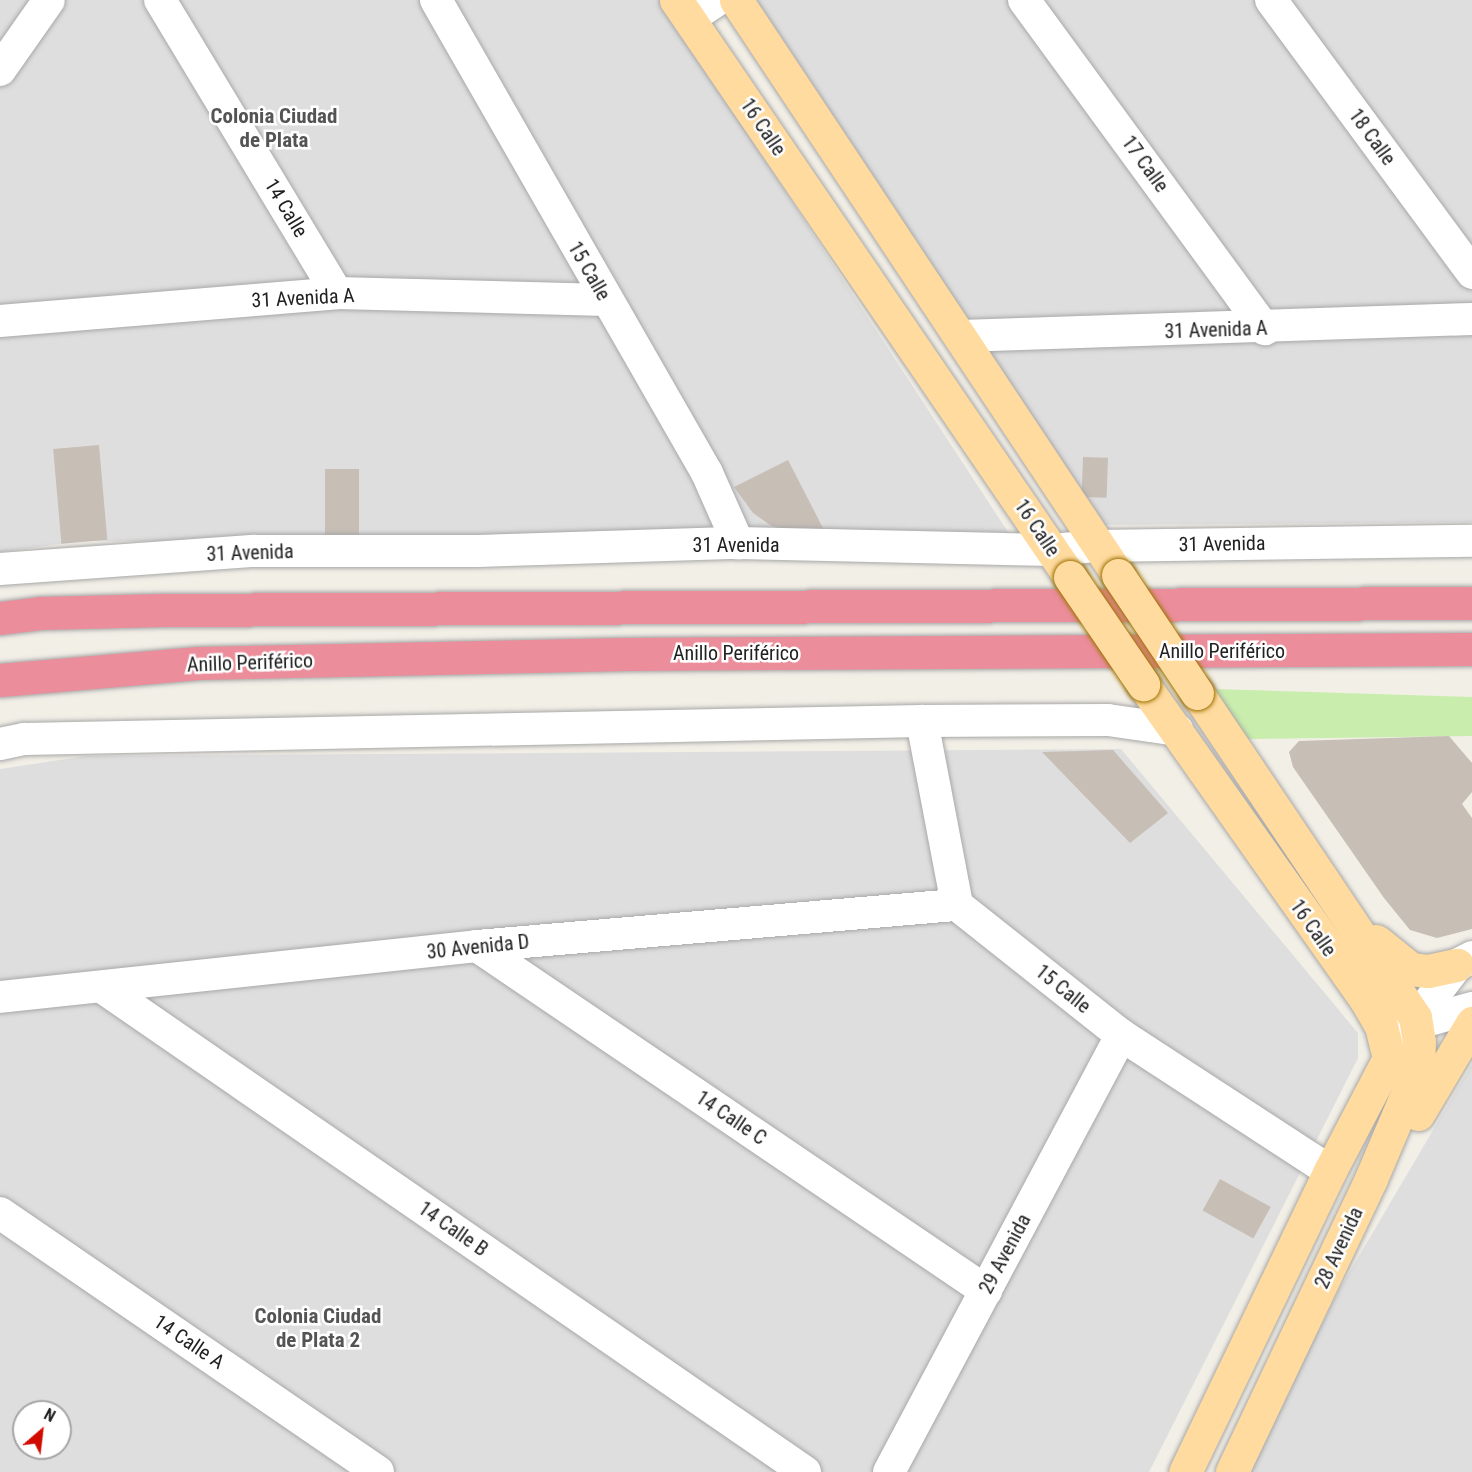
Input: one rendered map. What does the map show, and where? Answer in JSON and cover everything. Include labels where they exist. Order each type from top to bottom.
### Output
[{"type":"highway","points":[[0,618],[40,613],[173,610],[1472,603]]},
{"type":"highway","name":"Anillo Periférico","points":[[0,680],[198,663],[601,654],[1472,650]]},
{"type":"main road","name":"16 Calle","points":[[736,0],[961,336],[1096,546],[1350,917],[1415,1017]]},
{"type":"main road","name":"16 Calle","points":[[683,10],[1143,684],[1381,1026],[1389,1058]]},
{"type":"main road","points":[[1350,917],[1411,969],[1428,971],[1465,961]]},
{"type":"main road","name":"28 Avenida","points":[[1232,1472],[1370,1181],[1418,1068],[1415,1017]]},
{"type":"main road","points":[[1370,1181],[1408,1132],[1472,1023]]},
{"type":"main road","points":[[1185,1472],[1330,1170],[1389,1058]]},
{"type":"street","points":[[0,70],[49,0]]},
{"type":"street","name":"14 Calle","points":[[160,0],[338,293]]},
{"type":"street","name":"15 Calle","points":[[436,0],[707,473],[738,543]]},
{"type":"street","points":[[683,10],[717,0]]},
{"type":"street","name":"17 Calle","points":[[1024,0],[1265,329]]},
{"type":"street","name":"18 Calle","points":[[1271,0],[1472,273]]},
{"type":"street","name":"31 Avenida A","points":[[0,321],[338,293],[606,300]]},
{"type":"street","name":"31 Avenida A","points":[[961,336],[1265,329],[1472,319]]},
{"type":"street","name":"31 Avenida","points":[[0,569],[254,551],[478,551],[738,543],[1052,550],[1096,546],[1472,541]]},
{"type":"street","points":[[0,744],[24,739],[922,721],[1108,720],[1177,730]]},
{"type":"street","points":[[922,721],[957,905]]},
{"type":"street","name":"15 Calle","points":[[957,905],[1121,1035],[1330,1170]]},
{"type":"street","name":"30 Avenida D","points":[[0,997],[477,946],[957,905]]},
{"type":"street","name":"14 Calle C","points":[[477,946],[986,1291]]},
{"type":"street","points":[[1389,1058],[1415,1017],[1465,961]]},
{"type":"street","points":[[1342,970],[1415,1017],[1429,1020],[1472,1008]]},
{"type":"street","name":"14 Calle B","points":[[102,987],[805,1472]]},
{"type":"street","name":"29 Avenida","points":[[889,1472],[1121,1035]]},
{"type":"street","name":"14 Calle A","points":[[0,1213],[378,1472]]},
{"type":"shaded area","points":[[0,0],[660,0],[1010,535],[725,546],[83,541],[0,552]]},
{"type":"shaded area","points":[[751,0],[1472,0],[1472,522],[1105,525]]},
{"type":"shaded area","points":[[1121,749],[1358,1033],[1358,1058],[1149,1472],[0,1472],[0,769],[86,756]]},
{"type":"shaded area","points":[[1472,1064],[1472,1472],[1247,1472],[1339,1290]]},
{"type":"green space","points":[[1215,689],[1472,697],[1472,736],[1246,739]]},
{"type":"building","points":[[99,445],[107,540],[61,544],[53,449]]},
{"type":"building","points":[[1083,457],[1108,458],[1107,498],[1082,497]]},
{"type":"building","points":[[788,460],[825,532],[788,532],[770,525],[753,513],[734,487]]},
{"type":"building","points":[[325,469],[359,469],[359,535],[325,535]]},
{"type":"building","points":[[1449,736],[1472,763],[1472,792],[1462,804],[1472,818],[1472,929],[1437,938],[1410,930],[1384,898],[1293,767],[1289,752],[1299,741]]},
{"type":"building","points":[[1113,750],[1168,813],[1130,843],[1042,752]]},
{"type":"building","points":[[1220,1179],[1271,1207],[1253,1239],[1203,1210]]},
{"type":"district","name":"Colonia Ciudad de Plata","points":[[274,128]]},
{"type":"district","name":"Colonia Ciudad de Plata 2","points":[[318,1328]]}]
